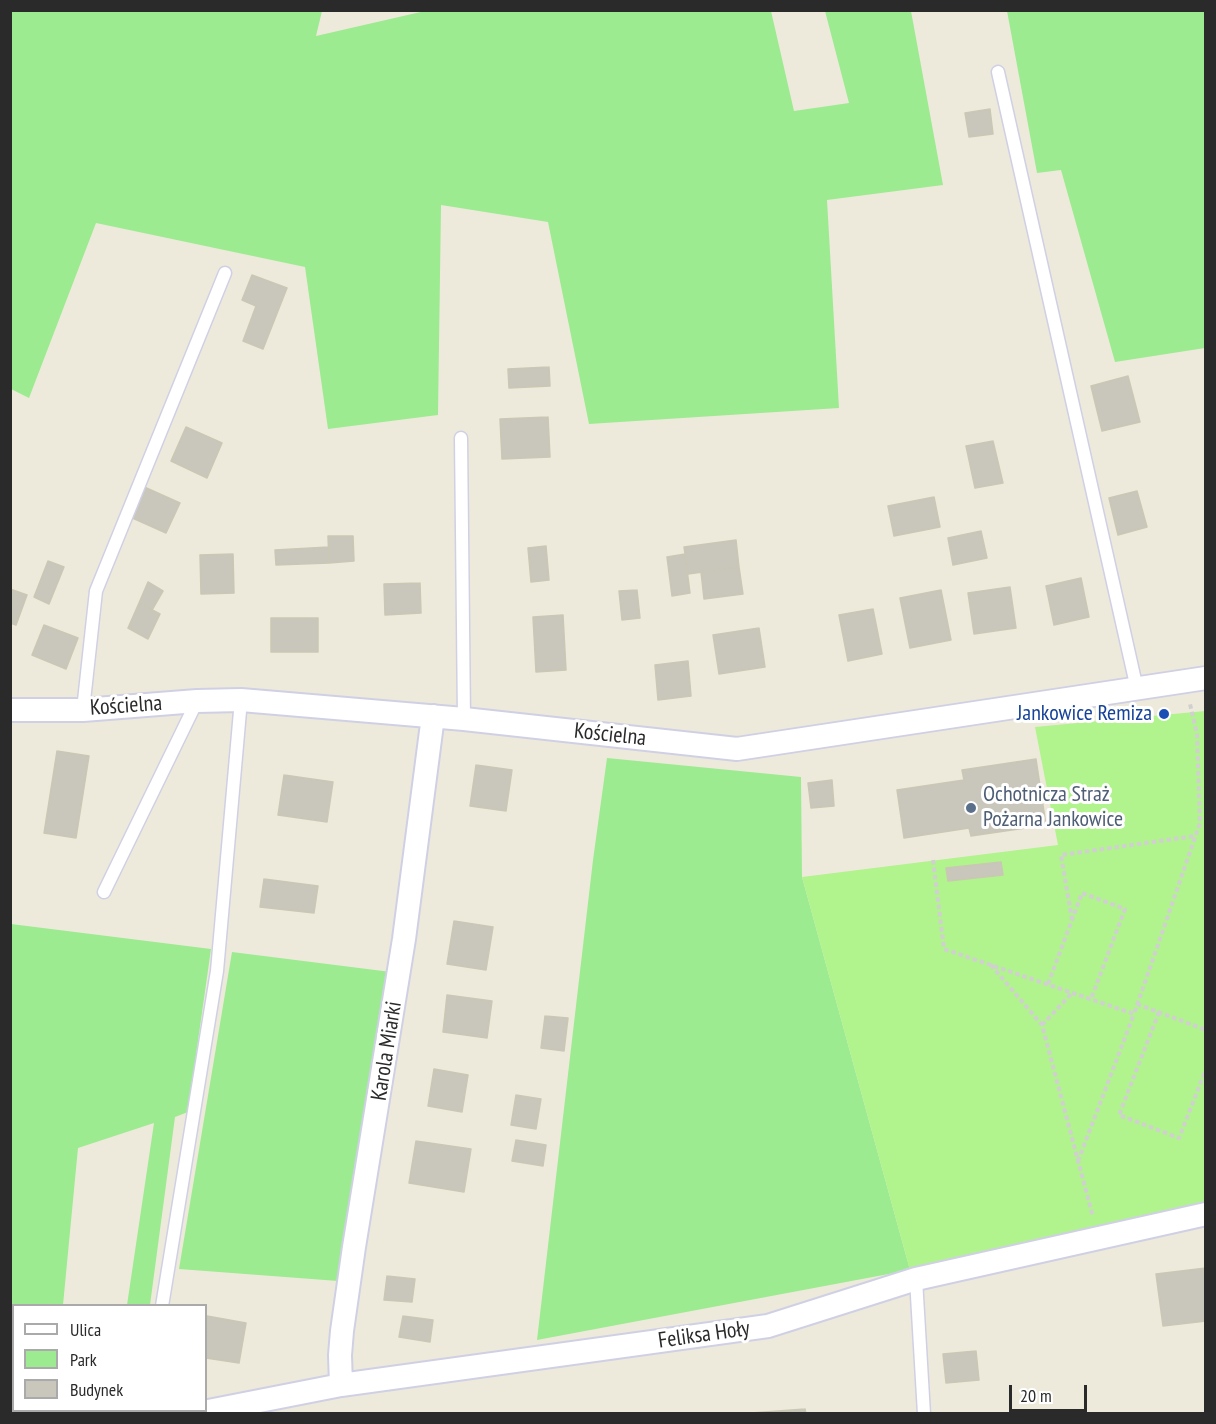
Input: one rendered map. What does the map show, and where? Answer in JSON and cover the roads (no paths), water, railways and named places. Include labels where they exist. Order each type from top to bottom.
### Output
[{"type":"street","name":"Kościelna","points":[[10,710],[83,710],[241,700],[464,719],[736,749],[1206,678]]},
{"type":"street","name":"Karola Miarki","points":[[341,1385],[342,1331],[405,939],[433,716]]},
{"type":"street","name":"Feliksa Hoły","points":[[207,1410],[341,1385],[768,1326],[916,1279],[1206,1214]]},
{"type":"lane","points":[[998,72],[1137,689]]},
{"type":"lane","points":[[83,710],[96,591],[225,273]]},
{"type":"lane","points":[[461,438],[464,719]]},
{"type":"lane","points":[[162,1304],[217,972],[241,700]]},
{"type":"lane","points":[[104,892],[197,701]]},
{"type":"lane","points":[[916,1279],[924,1413]]},
{"type":"place","name":"Jankowice Remiza","points":[[1164,714]]},
{"type":"place","name":"Ochotnicza Straż Pożarna Jankowice","points":[[971,808]]}]
